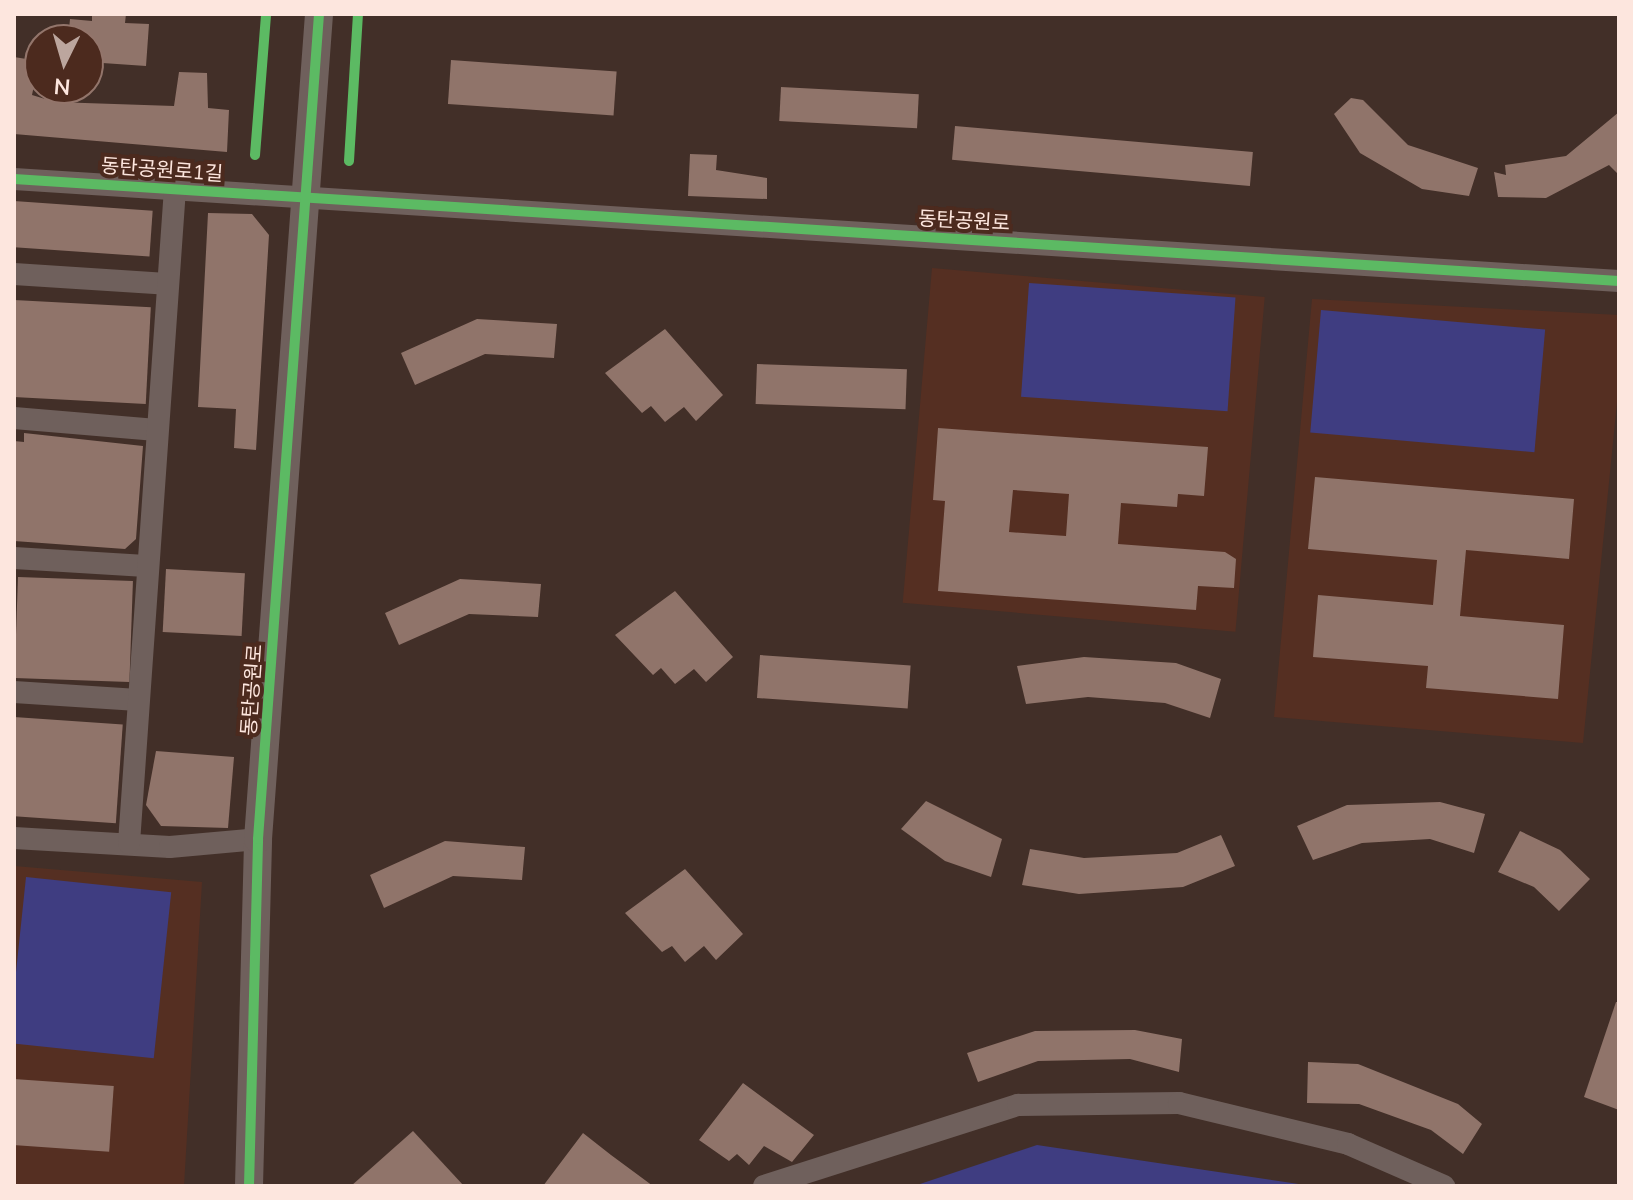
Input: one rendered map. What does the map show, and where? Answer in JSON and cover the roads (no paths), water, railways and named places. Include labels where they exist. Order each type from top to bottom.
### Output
[{"type":"street","name":"동탄공원로","points":[[249,1186],[258,839],[308,197],[319,14]]},
{"type":"street","name":"동탄공원로1길","points":[[14,179],[308,197]]},
{"type":"street","name":"동탄공원로1길","points":[[129,843],[146,566],[175,189]]},
{"type":"street","name":"동탄공원로","points":[[308,197],[1619,281]]},
{"type":"street","points":[[14,274],[167,284]]},
{"type":"street","points":[[14,418],[156,430]]},
{"type":"street","points":[[14,558],[146,566]]},
{"type":"street","points":[[14,692],[138,700]]},
{"type":"street","points":[[14,838],[170,847],[258,839]]},
{"type":"street","points":[[764,1186],[1018,1105],[1179,1103],[1348,1144],[1444,1186]]}]
